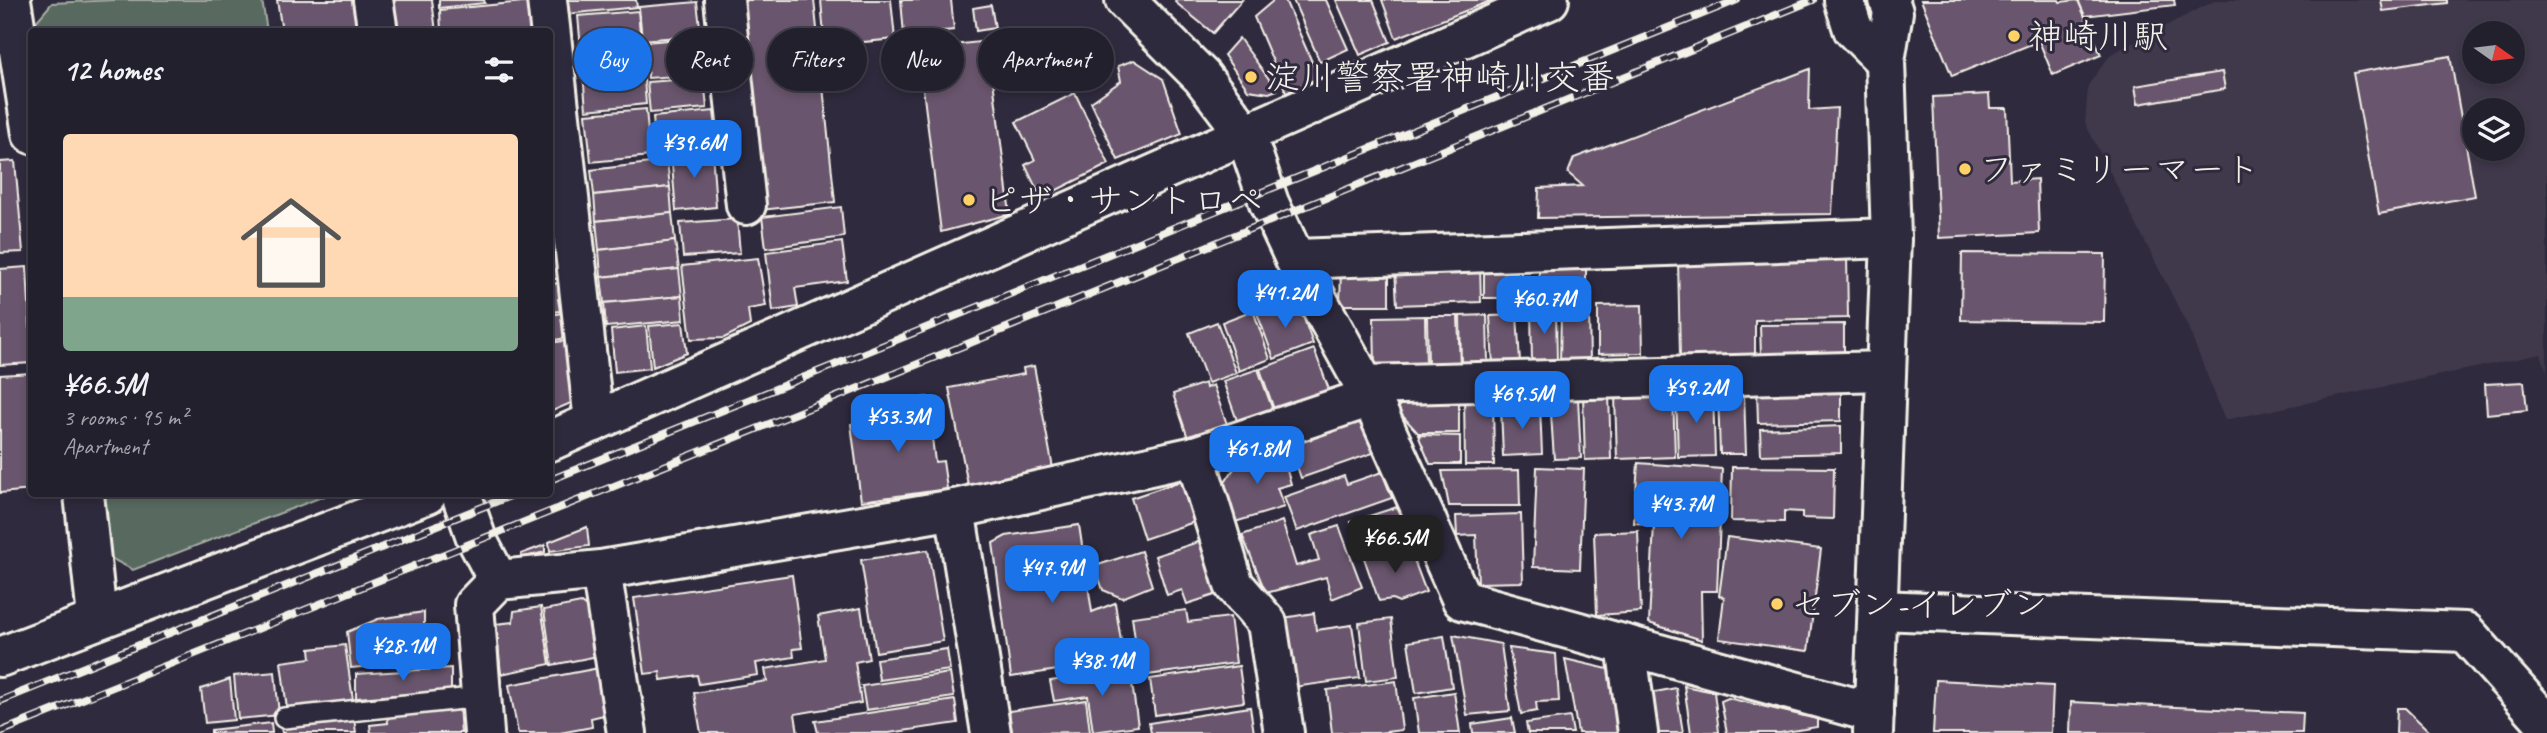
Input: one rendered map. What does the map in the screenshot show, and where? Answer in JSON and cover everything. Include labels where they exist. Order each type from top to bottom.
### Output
[{"type":"street","points":[[11,0],[28,108]]},
{"type":"street","points":[[373,0],[377,28]]},
{"type":"street","points":[[547,0],[550,28]]},
{"type":"street","points":[[724,0],[746,205]]},
{"type":"street","points":[[1125,0],[1202,78],[1246,135],[1269,204],[1295,260],[1368,391],[1462,600],[1626,645],[1874,723],[1891,237],[1885,61],[1893,12],[1889,0]]},
{"type":"street","points":[[553,440],[1549,0]]},
{"type":"street","points":[[1844,0],[1853,29],[1885,61]]},
{"type":"street","points":[[553,54],[594,422]]},
{"type":"street","points":[[1295,260],[1891,237]]},
{"type":"street","points":[[482,715],[474,605],[498,580],[601,570],[955,509],[1195,456],[1368,391],[1886,371]]},
{"type":"street","points":[[1195,456],[1234,585],[1267,623],[1284,733]]},
{"type":"street","points":[[84,497],[97,618]]},
{"type":"street","points":[[0,657],[419,497]]},
{"type":"street","points":[[462,497],[477,540],[498,580]]},
{"type":"street","points":[[955,509],[991,733]]},
{"type":"street","points":[[601,570],[627,733]]},
{"type":"street","points":[[1878,610],[2465,632],[2547,724]]},
{"type":"street","points":[[1626,645],[1638,733]]},
{"type":"lane","points":[[284,718],[482,715]]},
{"type":"shaded area","points":[[2216,0],[2547,0],[2547,372],[2541,354],[2225,420],[2187,325],[2085,123],[2088,85],[2111,54]]},
{"type":"green space","points":[[114,0],[262,0],[267,28],[31,28],[52,3]]},
{"type":"green space","points":[[93,497],[322,497],[133,570],[101,553]]},
{"type":"building","points":[[277,0],[360,0],[364,24],[342,28],[281,28]]},
{"type":"building","points":[[390,0],[432,0],[436,28],[394,28]]},
{"type":"building","points":[[439,0],[484,0],[485,3],[439,8]]},
{"type":"building","points":[[566,0],[636,0],[637,7],[567,14]]},
{"type":"building","points":[[740,0],[814,0],[817,28],[767,28],[767,91],[823,91],[835,202],[761,210],[749,91],[753,91],[753,28],[743,28]]},
{"type":"building","points":[[821,0],[891,0],[894,28],[881,28],[881,40],[867,42],[867,28],[823,28]]},
{"type":"building","points":[[901,0],[951,0],[954,28],[903,28]]},
{"type":"building","points":[[1242,0],[1213,33],[1175,2]]},
{"type":"building","points":[[1274,0],[1285,0],[1319,78],[1286,92],[1254,17]]},
{"type":"building","points":[[1293,0],[1326,0],[1348,49],[1320,62]]},
{"type":"building","points":[[1336,0],[1373,0],[1390,42],[1360,55]]},
{"type":"building","points":[[1382,0],[1493,0],[1396,38]]},
{"type":"building","name":"神崎川駅","points":[[1921,0],[2078,0],[2101,55],[2053,75],[2039,41],[1952,76]]},
{"type":"building","points":[[2078,0],[2174,0],[2175,5],[2085,16]]},
{"type":"building","points":[[2381,0],[2447,0],[2447,3],[2383,11]]},
{"type":"building","points":[[533,1],[537,28],[441,28],[440,10]]},
{"type":"building","points":[[697,2],[700,28],[666,28],[666,38],[652,39],[652,28],[641,28],[639,7]]},
{"type":"building","points":[[991,5],[995,28],[978,28],[976,31],[973,8]]},
{"type":"building","points":[[638,11],[640,28],[579,28],[578,16]]},
{"type":"building","points":[[1239,38],[1277,90],[1269,93],[1248,90],[1224,55]]},
{"type":"building","points":[[666,40],[666,77],[652,78],[652,41]]},
{"type":"building","points":[[978,42],[978,91],[994,91],[1010,214],[941,232],[923,91],[964,91],[964,44]]},
{"type":"building","points":[[2450,56],[2462,123],[2462,161],[2469,161],[2475,196],[2379,214],[2353,73]]},
{"type":"building","points":[[1134,60],[1163,79],[1182,134],[1118,160],[1091,102],[1107,91],[1114,91],[1114,86],[1121,81],[1118,66]]},
{"type":"building","points":[[1810,69],[1809,110],[1837,108],[1832,214],[1538,218],[1539,188],[1583,186],[1568,173],[1574,158]]},
{"type":"building","points":[[2222,72],[2225,89],[2138,104],[2135,86]]},
{"type":"building","points":[[666,81],[666,91],[705,91],[707,108],[650,113],[648,91],[652,91],[652,82]]},
{"type":"building","points":[[584,91],[645,91],[646,104],[586,110]]},
{"type":"building","points":[[1075,93],[1109,164],[1041,198],[1025,165],[1035,160],[1016,122]]},
{"type":"building","points":[[1989,94],[1990,108],[2007,108],[2010,181],[2037,179],[2039,233],[1939,238],[1933,97]]},
{"type":"building","points":[[646,109],[650,156],[591,162],[586,114]]},
{"type":"building","points":[[714,111],[718,146],[656,152],[653,117]]},
{"type":"building","points":[[712,150],[716,207],[676,211],[671,154]]},
{"type":"building","points":[[15,161],[23,252],[0,253],[0,162]]},
{"type":"building","points":[[667,161],[670,187],[594,195],[591,170]]},
{"type":"building","points":[[670,187],[672,213],[596,221],[594,195]]},
{"type":"building","points":[[841,207],[844,237],[766,248],[762,217]]},
{"type":"building","points":[[672,213],[675,241],[599,250],[596,221]]},
{"type":"building","points":[[553,216],[557,247],[553,248]]},
{"type":"building","points":[[737,219],[740,253],[683,257],[680,223]]},
{"type":"building","points":[[675,241],[679,269],[601,277],[599,250]]},
{"type":"building","points":[[842,242],[847,281],[795,288],[798,307],[773,311],[766,252]]},
{"type":"building","points":[[556,251],[560,278],[553,279],[553,252]]},
{"type":"building","points":[[1962,253],[2105,254],[2104,322],[1961,320]]},
{"type":"building","points":[[1847,255],[1848,318],[1755,320],[1755,355],[1680,356],[1678,259]]},
{"type":"building","points":[[758,258],[766,306],[748,309],[750,325],[724,338],[691,339],[682,266]]},
{"type":"building","points":[[1539,261],[1586,261],[1586,296],[1539,296]]},
{"type":"building","points":[[1480,265],[1481,302],[1397,305],[1395,269]]},
{"type":"building","points":[[1484,265],[1521,265],[1521,298],[1484,298]]},
{"type":"building","points":[[27,267],[28,363],[0,365],[0,269]]},
{"type":"building","points":[[1341,267],[1389,268],[1389,305],[1340,305]]},
{"type":"building","points":[[679,269],[682,296],[604,303],[601,277]]},
{"type":"building","points":[[561,283],[563,298],[558,299],[560,311],[553,312],[553,284]]},
{"type":"building","points":[[682,296],[684,320],[606,327],[604,303]]},
{"type":"building","points":[[1285,303],[1289,312],[1300,308],[1313,344],[1274,359],[1257,313]]},
{"type":"building","points":[[1642,305],[1643,353],[1598,354],[1598,306]]},
{"type":"building","points":[[1556,309],[1557,361],[1532,362],[1531,311]]},
{"type":"building","points":[[1253,310],[1270,359],[1239,371],[1222,322]]},
{"type":"building","points":[[1589,310],[1590,362],[1560,362],[1561,311]]},
{"type":"building","points":[[562,313],[566,338],[553,340],[553,314]]},
{"type":"building","points":[[1487,315],[1488,364],[1461,365],[1460,316]]},
{"type":"building","points":[[1517,315],[1520,362],[1493,364],[1490,316]]},
{"type":"building","points":[[1425,316],[1426,365],[1375,366],[1374,317]]},
{"type":"building","points":[[1427,316],[1458,316],[1460,366],[1428,367]]},
{"type":"building","points":[[1217,322],[1236,373],[1208,383],[1189,333]]},
{"type":"building","points":[[683,323],[687,353],[653,367],[649,326]]},
{"type":"building","points":[[1844,324],[1844,356],[1761,357],[1760,325]]},
{"type":"building","points":[[646,326],[650,368],[615,372],[611,330]]},
{"type":"building","points":[[569,340],[578,400],[553,411],[553,343]]},
{"type":"building","points":[[1314,349],[1331,395],[1276,415],[1260,369]]},
{"type":"building","points":[[1034,366],[1054,474],[969,490],[949,388],[1024,374],[1023,368]]},
{"type":"building","points":[[1258,369],[1275,416],[1240,429],[1223,381]]},
{"type":"building","points":[[28,373],[28,490],[0,493],[0,375]]},
{"type":"building","points":[[2524,382],[2527,410],[2487,414],[2485,384]]},
{"type":"building","points":[[1205,383],[1206,388],[1213,385],[1228,427],[1189,441],[1173,394]]},
{"type":"building","points":[[1841,387],[1841,421],[1758,423],[1757,388]]},
{"type":"building","points":[[1493,393],[1494,465],[1465,465],[1464,394]]},
{"type":"building","points":[[1713,393],[1715,456],[1678,457],[1676,394]]},
{"type":"building","points":[[1718,393],[1744,393],[1746,454],[1720,454]]},
{"type":"building","points":[[1609,394],[1611,459],[1585,460],[1583,395]]},
{"type":"building","points":[[1673,394],[1675,457],[1617,459],[1615,396]]},
{"type":"building","points":[[1399,395],[1459,396],[1459,433],[1418,433],[1399,412]]},
{"type":"building","points":[[927,397],[935,462],[943,461],[947,489],[861,501],[851,424],[899,418],[897,401]]},
{"type":"building","points":[[1578,398],[1581,458],[1554,459],[1550,399]]},
{"type":"building","points":[[1540,406],[1542,454],[1503,456],[1501,408]]},
{"type":"building","points":[[1365,419],[1376,452],[1301,478],[1290,446]]},
{"type":"building","points":[[1841,426],[1841,453],[1761,455],[1760,429]]},
{"type":"building","points":[[1418,435],[1460,436],[1460,464],[1430,464]]},
{"type":"building","points":[[1281,450],[1291,484],[1277,488],[1284,507],[1235,522],[1224,484],[1237,464]]},
{"type":"building","points":[[1638,463],[1722,469],[1717,591],[1701,591],[1702,640],[1649,623],[1654,524],[1634,523]]},
{"type":"building","points":[[1537,467],[1584,469],[1580,569],[1533,567]]},
{"type":"building","points":[[1732,467],[1834,468],[1833,519],[1802,518],[1802,512],[1784,511],[1784,522],[1731,521]]},
{"type":"building","points":[[1519,470],[1520,506],[1449,506],[1442,471]]},
{"type":"building","points":[[1382,472],[1392,498],[1297,531],[1284,497],[1344,476],[1347,484]]},
{"type":"building","points":[[1181,481],[1194,522],[1144,539],[1131,498]]},
{"type":"building","points":[[1400,506],[1408,534],[1361,550],[1351,522]]},
{"type":"building","points":[[1521,514],[1523,582],[1478,583],[1476,535],[1457,536],[1456,516]]},
{"type":"building","points":[[1282,521],[1296,566],[1319,560],[1311,535],[1339,526],[1362,587],[1332,599],[1326,577],[1266,593],[1242,535]]},
{"type":"building","points":[[1079,525],[1092,612],[1115,603],[1124,660],[1011,677],[993,543],[1006,536]]},
{"type":"building","points":[[587,527],[589,546],[550,551],[549,542]]},
{"type":"building","points":[[1638,531],[1641,612],[1597,615],[1594,533]]},
{"type":"building","points":[[1727,537],[1821,549],[1808,651],[1719,639],[1724,597],[1719,596]]},
{"type":"building","points":[[1204,540],[1221,593],[1187,604],[1182,590],[1167,595],[1155,556]]},
{"type":"building","points":[[1408,544],[1426,592],[1399,602],[1392,599],[1379,601],[1364,558]]},
{"type":"building","points":[[545,545],[545,552],[521,558],[521,554]]},
{"type":"building","points":[[928,550],[943,641],[876,652],[861,560]]},
{"type":"building","points":[[1141,551],[1152,586],[1122,598],[1103,590],[1095,566]]},
{"type":"building","points":[[792,575],[802,648],[793,649],[794,657],[756,663],[758,675],[699,684],[697,675],[661,680],[660,672],[645,674],[634,598]]},
{"type":"building","points":[[581,603],[590,610],[598,656],[552,665],[544,610]]},
{"type":"building","points":[[541,607],[550,664],[501,674],[496,624],[513,622],[514,611]]},
{"type":"building","points":[[861,608],[869,659],[855,662],[861,703],[795,714],[798,733],[701,733],[694,693],[767,681],[765,669],[825,659],[818,616]]},
{"type":"building","points":[[1186,610],[1188,622],[1230,617],[1236,663],[1140,676],[1132,617]]},
{"type":"building","points":[[424,612],[424,626],[432,627],[435,660],[351,668],[347,632],[378,619]]},
{"type":"building","points":[[1314,613],[1316,630],[1352,625],[1360,678],[1294,687],[1283,618]]},
{"type":"building","points":[[1391,619],[1398,677],[1366,681],[1359,623]]},
{"type":"building","points":[[1453,635],[1501,644],[1510,711],[1467,715]]},
{"type":"building","points":[[1444,636],[1452,687],[1416,693],[1408,642]]},
{"type":"building","points":[[345,645],[353,700],[287,709],[281,662],[311,658],[310,649]]},
{"type":"building","points":[[1509,648],[1556,654],[1559,701],[1536,702],[1537,711],[1521,714]]},
{"type":"building","points":[[947,649],[950,670],[879,680],[876,659]]},
{"type":"building","points":[[1565,659],[1608,669],[1619,733],[1578,733]]},
{"type":"building","points":[[1239,666],[1244,702],[1155,715],[1150,679]]},
{"type":"building","points":[[451,668],[451,691],[356,698],[356,674]]},
{"type":"building","points":[[599,668],[608,714],[591,718],[592,727],[560,733],[518,733],[509,685]]},
{"type":"building","points":[[1130,669],[1138,726],[1093,732],[1088,696],[1054,701],[1050,681]]},
{"type":"building","points":[[275,672],[279,715],[238,719],[234,676]]},
{"type":"building","points":[[950,673],[954,697],[866,710],[862,686]]},
{"type":"building","points":[[230,679],[234,720],[205,723],[201,689]]},
{"type":"building","points":[[1936,680],[2053,686],[2051,733],[1933,733]]},
{"type":"building","points":[[1396,681],[1402,730],[1332,733],[1327,690]]},
{"type":"building","points":[[1684,686],[1714,692],[1719,732],[1691,733]]},
{"type":"building","points":[[1676,688],[1683,733],[1657,733],[1650,693]]},
{"type":"building","points":[[1454,692],[1460,733],[1419,733],[1414,698]]},
{"type":"building","points":[[1728,698],[1817,719],[1817,727],[1780,733],[1727,733],[1721,701]]},
{"type":"building","points":[[955,700],[958,723],[889,733],[818,733],[815,721]]},
{"type":"building","points":[[1086,700],[1090,732],[1012,733],[1009,711]]},
{"type":"building","points":[[2071,702],[2303,713],[2302,733],[2070,733]]},
{"type":"building","points":[[459,705],[461,733],[371,733],[370,725],[388,723],[387,711]]},
{"type":"building","points":[[1250,707],[1254,733],[1151,733],[1149,723]]},
{"type":"building","points":[[2397,708],[2405,708],[2431,733],[2396,733]]},
{"type":"building","points":[[1570,717],[1573,733],[1528,733],[1526,723]]},
{"type":"building","points":[[354,718],[356,733],[282,733],[281,727]]},
{"type":"building","points":[[1512,718],[1515,733],[1473,733],[1472,724]]},
{"type":"building","points":[[271,723],[272,733],[211,733],[211,730]]},
{"type":"railway","points":[[553,479],[1737,0]]},
{"type":"railway","points":[[0,732],[864,386],[1813,0]]},
{"type":"railway","points":[[0,701],[508,497]]},
{"type":"place","name":"神崎川駅","points":[[2014,36]]},
{"type":"place","name":"淀川警察署神崎川交番","points":[[1251,77]]},
{"type":"place","name":"ファミリーマート","points":[[1965,169]]},
{"type":"place","name":"ピザ・サントロペ","points":[[969,200]]},
{"type":"place","name":"セブン-イレブン","points":[[1777,604]]}]
